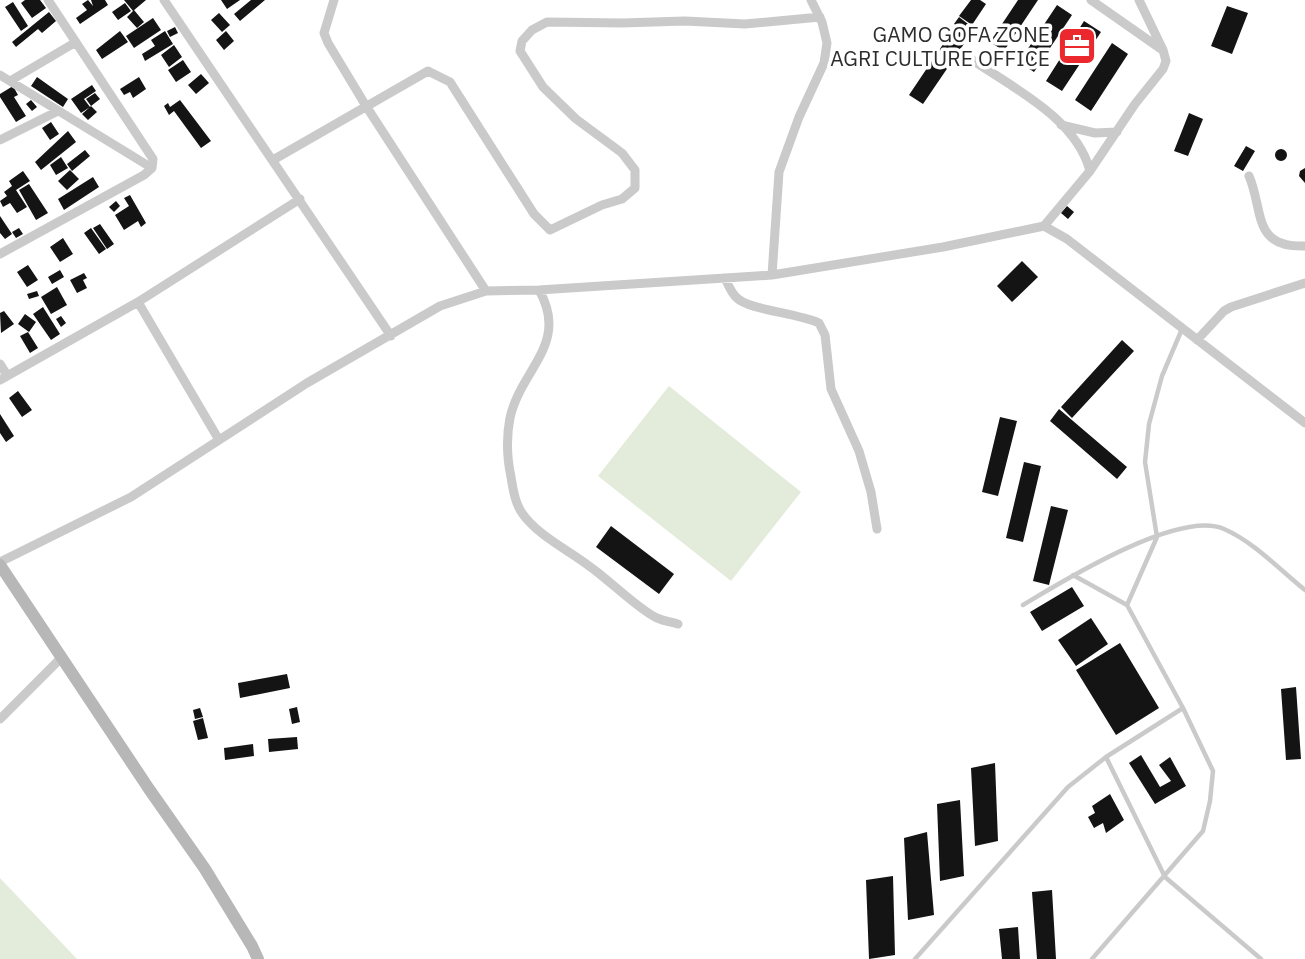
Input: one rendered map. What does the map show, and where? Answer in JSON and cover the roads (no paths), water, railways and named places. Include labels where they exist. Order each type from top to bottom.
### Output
[{"type":"street","points":[[0,254],[144,175],[152,168],[153,159],[48,0]]},
{"type":"street","points":[[164,0],[391,335]]},
{"type":"street","points":[[334,0],[324,33],[328,43],[486,291]]},
{"type":"street","points":[[772,275],[779,172],[799,117],[824,63],[827,43],[820,18],[811,0]]},
{"type":"street","points":[[1091,0],[1163,50]]},
{"type":"street","points":[[258,959],[205,869],[0,564],[131,497],[307,383],[440,306],[486,291],[772,275],[943,247],[1044,226],[1090,171],[1135,104],[1163,69],[1166,61],[1163,50],[1139,0]]},
{"type":"street","points":[[273,160],[428,71],[450,82],[534,214],[550,230],[602,205],[622,200],[635,188],[635,170],[622,153],[576,120],[543,88],[520,51],[522,41],[532,30],[547,22],[685,21],[745,24],[820,18]]},
{"type":"street","points":[[10,81],[76,42]]},
{"type":"street","points":[[971,59],[1038,105],[1061,125],[1082,150],[1090,171]]},
{"type":"street","points":[[0,75],[152,168]]},
{"type":"street","points":[[0,140],[58,111]]},
{"type":"street","points":[[1061,125],[1095,133],[1117,132]]},
{"type":"street","points":[[1249,176],[1255,190],[1259,222],[1268,234],[1285,245],[1305,246]]},
{"type":"street","points":[[0,364],[4,377],[138,302],[300,199]]},
{"type":"street","points":[[1044,226],[1067,239],[1305,423]]},
{"type":"street","points":[[725,278],[734,295],[747,305],[796,314],[819,323],[824,335],[831,389],[859,451],[871,492],[877,529]]},
{"type":"street","points":[[1197,340],[1231,307],[1305,283]]},
{"type":"street","points":[[539,290],[548,305],[548,342],[527,375],[510,417],[507,456],[522,513],[546,536],[592,567],[655,618],[678,624]]},
{"type":"street","points":[[138,302],[219,440]]},
{"type":"street","points":[[0,719],[61,658]]},
{"type":"lane","points":[[1127,605],[1157,537],[1145,462],[1149,424],[1162,376],[1182,328]]},
{"type":"lane","points":[[1023,605],[1122,549],[1204,524],[1224,528],[1251,546],[1305,590]]},
{"type":"lane","points":[[1073,575],[1127,605],[1183,708],[1213,771],[1203,831],[1092,959]]},
{"type":"lane","points":[[915,959],[1068,787],[1106,757],[1183,708]]},
{"type":"lane","points":[[1106,757],[1165,877],[1261,959]]},
{"type":"place","name":"GAMO GOFA ZONE AGRI CULTURE OFFICE","points":[[1077,46]]}]
